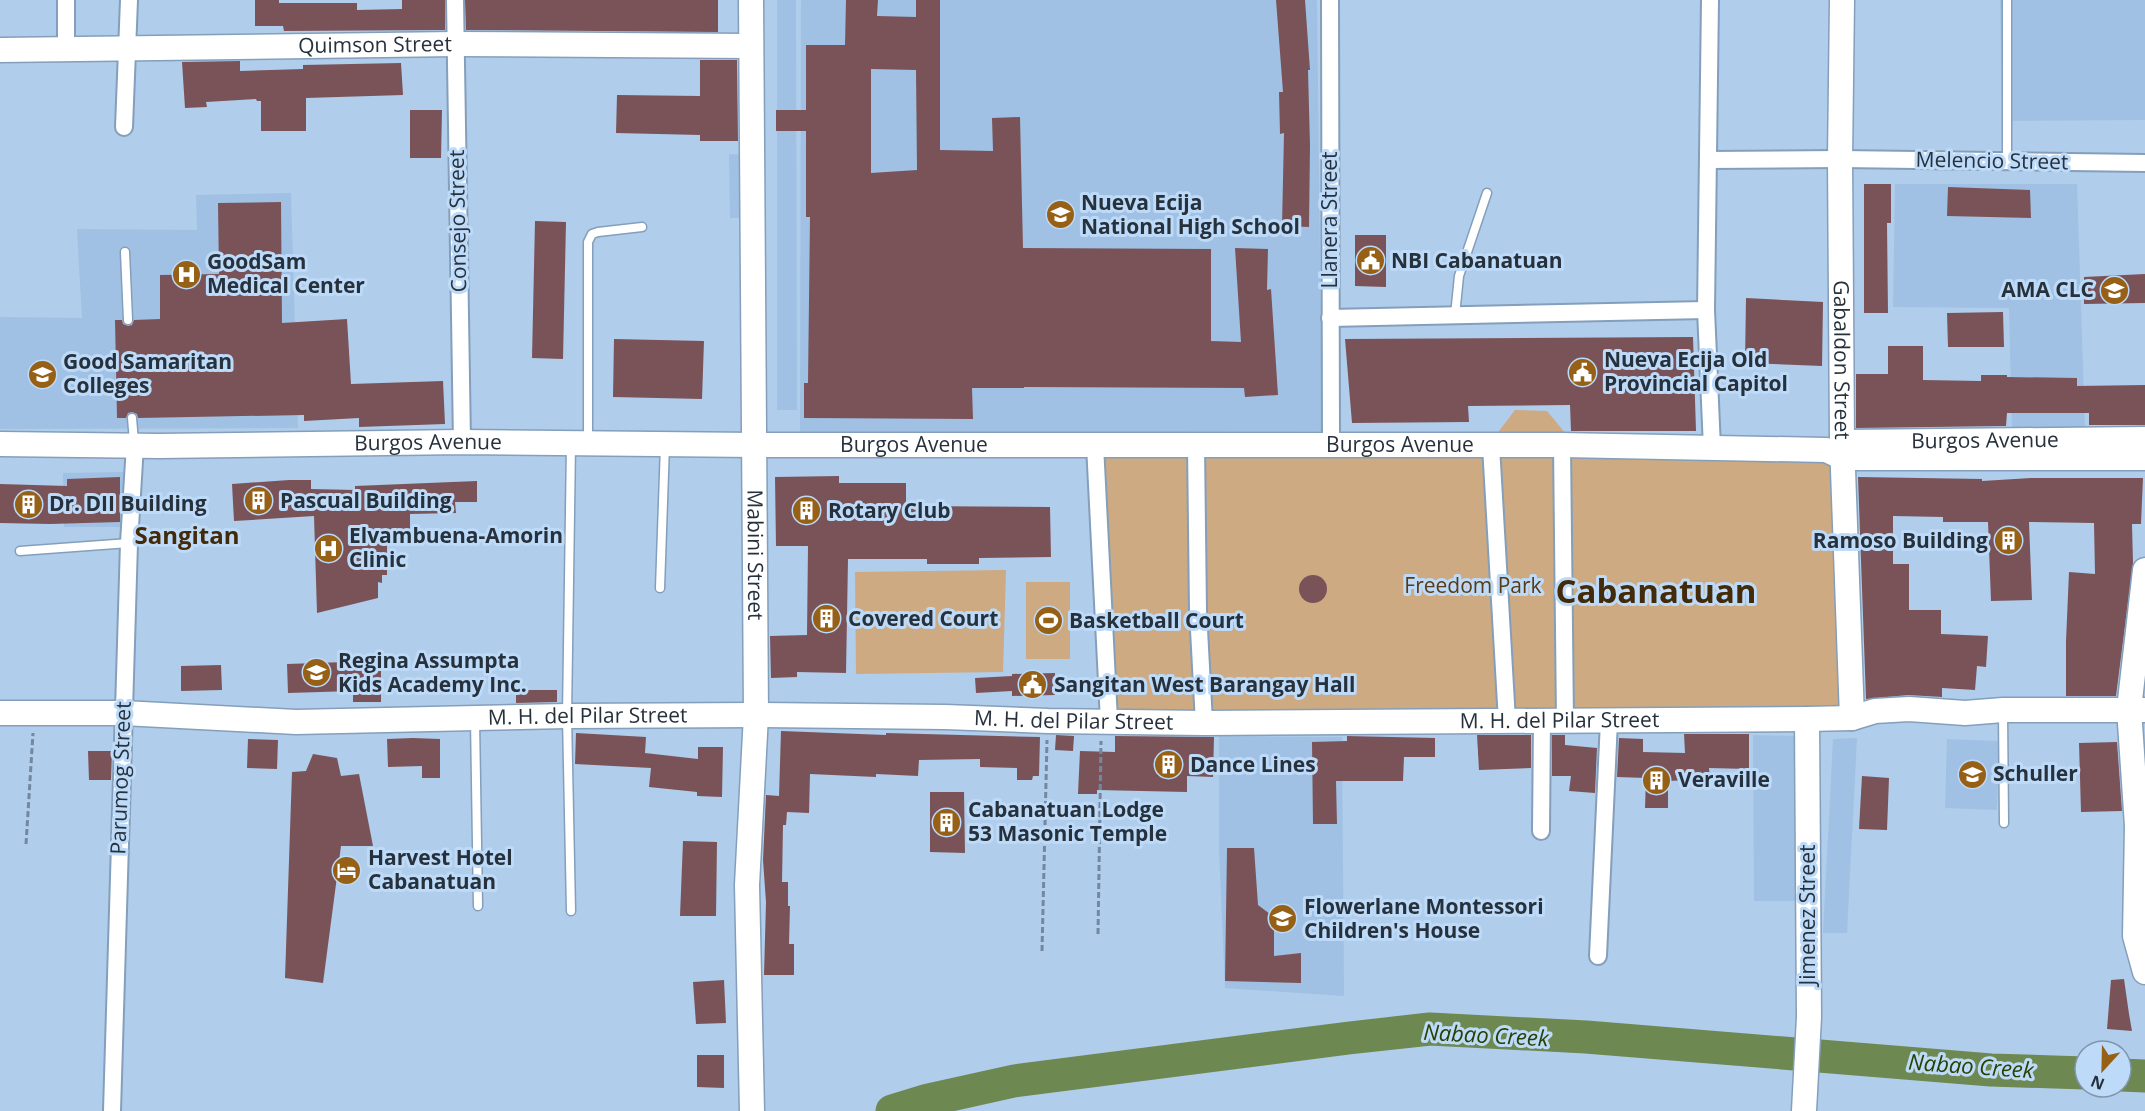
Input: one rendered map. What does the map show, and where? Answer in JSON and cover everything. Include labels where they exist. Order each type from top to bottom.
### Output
[{"type":"main road","name":"Mabini Street","points":[[751,0],[756,715],[747,885],[752,1111]]},
{"type":"main road","name":"Gabaldon Street","points":[[1842,0],[1837,450],[1852,718]]},
{"type":"main road","name":"Quimson Street","points":[[0,50],[456,44],[750,46]]},
{"type":"main road","name":"Burgos Avenue","points":[[1837,450],[2145,439]]},
{"type":"main road","name":"Burgos Avenue","points":[[0,444],[462,442],[754,445],[1562,445],[2145,458]]},
{"type":"main road","points":[[2145,570],[2137,710],[2141,826],[2135,936],[2145,972]]},
{"type":"main road","name":"M. H. del Pilar Street","points":[[0,713],[123,713],[296,722],[567,716],[756,715],[1204,723],[1807,719],[1852,718],[1875,711],[1910,710],[1965,713],[2003,710],[2137,710]]},
{"type":"main road","name":"Jimenez Street","points":[[1804,1111],[1809,1017],[1807,719]]},
{"type":"street","points":[[66,0],[66,50]]},
{"type":"street","points":[[124,127],[129,0]]},
{"type":"street","name":"Consejo Street","points":[[455,0],[462,442]]},
{"type":"street","name":"Llanera Street","points":[[1330,0],[1332,441]]},
{"type":"street","points":[[1710,0],[1706,310],[1712,448]]},
{"type":"street","name":"Melencio Street","points":[[1708,160],[2145,162]]},
{"type":"street","points":[[1330,318],[1706,310]]},
{"type":"street","name":"Parumog Street","points":[[112,1111],[123,713],[135,445]]},
{"type":"street","points":[[1095,445],[1105,721]]},
{"type":"street","points":[[1196,445],[1198,611],[1204,723]]},
{"type":"street","points":[[1540,831],[1553,721],[1562,445]]},
{"type":"street","points":[[1491,446],[1507,721]]},
{"type":"street","points":[[1598,956],[1610,721]]},
{"type":"lane","points":[[2007,0],[2007,161]]},
{"type":"lane","points":[[1455,315],[1459,276],[1488,193]]},
{"type":"lane","points":[[571,911],[567,716],[588,242],[592,234],[598,232],[642,227]]},
{"type":"lane","points":[[125,252],[128,320]]},
{"type":"lane","points":[[132,418],[135,445]]},
{"type":"lane","points":[[660,588],[665,444]]},
{"type":"lane","points":[[20,550],[129,543]]},
{"type":"lane","points":[[2003,710],[2004,823]]},
{"type":"lane","points":[[475,719],[478,906]]},
{"type":"path","points":[[26,844],[34,713]]},
{"type":"path","points":[[1098,934],[1105,721]]},
{"type":"path","points":[[1042,951],[1048,722]]},
{"type":"shaded area","points":[[777,0],[796,0],[797,410],[777,410]]},
{"type":"shaded area","name":"Nueva Ecija National High School","points":[[801,0],[1317,0],[1322,431],[800,434]]},
{"type":"shaded area","points":[[2000,0],[2145,0],[2145,120],[2002,121]]},
{"type":"shaded area","points":[[729,154],[746,155],[747,218],[730,218]]},
{"type":"shaded area","points":[[1895,184],[2077,184],[2085,430],[2012,433],[2009,308],[1893,307]]},
{"type":"shaded area","name":"GoodSam Medical Center","points":[[291,193],[298,428],[0,429],[0,317],[82,318],[77,229],[197,230],[196,195]]},
{"type":"shaded area","points":[[124,472],[124,527],[64,527],[63,473]]},
{"type":"shaded area","points":[[1753,735],[1796,736],[1797,901],[1754,901]]},
{"type":"shaded area","name":"Flowerlane Montessori Children's House","points":[[1219,736],[1342,737],[1344,996],[1225,988],[1219,849]]},
{"type":"shaded area","points":[[1857,738],[1847,933],[1823,933],[1833,739]]},
{"type":"shaded area","name":"Schuller","points":[[1947,739],[1999,741],[1997,810],[1945,808]]},
{"type":"green space","points":[[1515,410],[1547,411],[1566,434],[1496,435]]},
{"type":"green space","name":"Freedom Park","points":[[1104,456],[1473,456],[1835,460],[1842,715],[1112,716]]},
{"type":"green space","points":[[1006,570],[1003,672],[856,674],[855,572]]},
{"type":"green space","name":"Basketball Court","points":[[1026,582],[1070,582],[1070,659],[1026,659]]},
{"type":"building","points":[[255,0],[279,0],[279,3],[357,3],[357,10],[402,9],[402,0],[445,0],[445,30],[284,31],[283,26],[255,26]]},
{"type":"building","points":[[465,0],[718,0],[718,32],[466,30]]},
{"type":"building","points":[[846,0],[878,0],[877,16],[916,17],[916,0],[940,0],[940,150],[993,151],[992,118],[1020,117],[1023,248],[1211,249],[1211,341],[1241,342],[1235,248],[1268,249],[1267,290],[1271,289],[1278,395],[1245,397],[1244,388],[972,388],[973,419],[804,418],[804,383],[808,383],[810,217],[806,217],[806,131],[776,131],[776,110],[806,110],[806,45],[845,45]],"holes":[[[871,69],[916,70],[917,170],[871,173]]]},
{"type":"building","points":[[1276,0],[1305,0],[1310,70],[1308,70],[1309,227],[1282,226],[1284,133],[1280,134],[1279,92],[1283,92]]},
{"type":"building","points":[[700,60],[737,60],[738,141],[700,141],[700,135],[616,133],[617,95],[700,96]]},
{"type":"building","points":[[240,61],[240,71],[303,69],[303,65],[401,63],[403,95],[306,98],[306,131],[261,131],[261,101],[256,99],[206,102],[207,107],[185,108],[182,62]]},
{"type":"building","points":[[410,110],[442,110],[441,158],[410,158]]},
{"type":"building","points":[[1864,184],[1891,184],[1891,223],[1887,223],[1888,313],[1864,313]]},
{"type":"building","points":[[1948,187],[2030,190],[2031,218],[1947,216]]},
{"type":"building","points":[[281,202],[282,323],[347,319],[351,384],[443,381],[445,424],[359,427],[359,418],[304,421],[304,415],[138,418],[137,414],[132,412],[128,413],[126,418],[117,418],[115,320],[122,320],[123,324],[128,326],[132,325],[134,320],[160,319],[160,275],[219,274],[218,203]]},
{"type":"building","points":[[535,221],[566,222],[563,359],[532,358]]},
{"type":"building","name":"NBI Cabanatuan","points":[[1355,235],[1386,235],[1386,287],[1355,286]]},
{"type":"building","name":"AMA CLC","points":[[2145,274],[2145,303],[2084,304],[2084,277]]},
{"type":"building","points":[[1746,298],[1823,302],[1822,366],[1745,363]]},
{"type":"building","points":[[2003,312],[2004,347],[1948,347],[1947,313]]},
{"type":"building","name":"Nueva Ecija Old Provincial Capitol","points":[[1693,337],[1696,431],[1571,431],[1570,405],[1468,406],[1469,422],[1352,423],[1345,339]]},
{"type":"building","points":[[614,339],[704,341],[702,399],[613,397]]},
{"type":"building","points":[[1888,346],[1923,346],[1923,380],[1981,381],[1981,375],[2007,375],[2007,377],[2077,378],[2077,386],[2145,385],[2145,425],[2089,425],[2089,413],[2007,413],[2006,426],[1856,428],[1856,374],[1888,374]]},
{"type":"building","points":[[839,476],[839,483],[906,483],[906,506],[1050,507],[1051,557],[979,558],[979,564],[927,564],[927,559],[848,559],[846,673],[797,672],[797,677],[771,678],[770,636],[807,635],[808,546],[776,546],[775,477]]},
{"type":"building","points":[[120,477],[120,522],[0,523],[0,484],[67,486],[67,479]]},
{"type":"building","points":[[1858,477],[1982,479],[1982,481],[2031,478],[2143,478],[2141,524],[2132,524],[2133,563],[2116,696],[2066,696],[2069,572],[2095,574],[2094,523],[2029,522],[2032,600],[1991,601],[1988,522],[1943,522],[1943,517],[1893,516],[1893,564],[1909,564],[1909,610],[1941,610],[1941,634],[1988,636],[1986,667],[1977,666],[1975,690],[1942,688],[1942,697],[1908,695],[1866,699]]},
{"type":"building","points":[[311,480],[311,489],[355,490],[355,486],[477,481],[477,502],[455,502],[456,513],[410,514],[410,532],[387,533],[387,575],[382,575],[382,583],[378,582],[378,598],[317,613],[314,516],[234,521],[232,484]]},
{"type":"building","points":[[1313,575],[1323,579],[1327,589],[1323,599],[1313,603],[1303,599],[1299,589],[1303,579]]},
{"type":"building","points":[[381,663],[381,702],[353,702],[353,691],[288,693],[287,664]]},
{"type":"building","points":[[221,665],[222,690],[181,691],[181,666]]},
{"type":"building","name":"Sangitan West Barangay Hall","points":[[1055,673],[1055,695],[1012,696],[1012,691],[976,693],[975,678]]},
{"type":"building","points":[[516,690],[557,690],[557,702],[516,703]]},
{"type":"building","points":[[781,731],[1040,737],[1039,776],[1033,776],[1032,780],[1017,780],[1017,768],[980,767],[980,759],[919,760],[918,776],[810,774],[809,813],[787,812],[786,825],[783,825],[782,882],[788,882],[789,944],[794,944],[794,975],[764,975],[766,902],[763,860],[766,795],[779,796]]},
{"type":"building","points":[[576,733],[646,737],[645,753],[698,759],[698,747],[723,747],[722,797],[697,796],[697,792],[649,787],[651,768],[575,764]]},
{"type":"building","points":[[1684,734],[1749,734],[1749,769],[1709,768],[1710,779],[1668,781],[1668,808],[1645,808],[1646,778],[1617,777],[1619,738],[1643,739],[1643,752],[1685,753]]},
{"type":"building","points":[[1056,735],[1074,736],[1073,751],[1055,750]]},
{"type":"building","points":[[1477,735],[1531,735],[1531,768],[1479,770]]},
{"type":"building","points":[[1552,735],[1565,735],[1565,745],[1597,748],[1595,793],[1569,791],[1571,776],[1552,776]]},
{"type":"building","points":[[1115,736],[1214,737],[1213,777],[1187,776],[1187,792],[1097,790],[1097,794],[1078,794],[1080,751],[1115,752]]},
{"type":"building","points":[[1347,736],[1435,738],[1435,757],[1404,757],[1403,781],[1336,781],[1337,824],[1313,824],[1312,742],[1347,741]]},
{"type":"building","points":[[248,739],[278,740],[277,769],[247,768]]},
{"type":"building","points":[[387,739],[440,739],[440,778],[422,778],[422,766],[388,767]]},
{"type":"building","points":[[2117,742],[2122,811],[2081,812],[2079,743]]},
{"type":"building","points":[[88,751],[112,751],[111,780],[89,780]]},
{"type":"building","points":[[313,754],[337,758],[341,776],[359,774],[373,846],[341,846],[323,983],[285,978],[292,772],[306,771]]},
{"type":"building","points":[[1862,776],[1889,778],[1887,830],[1859,829]]},
{"type":"building","name":"Cabanatuan Lodge 53 Masonic Temple","points":[[930,792],[964,792],[965,853],[930,852]]},
{"type":"building","points":[[683,841],[717,842],[716,916],[680,916]]},
{"type":"building","points":[[1227,848],[1254,848],[1258,905],[1274,917],[1274,956],[1301,953],[1301,983],[1225,981]]},
{"type":"building","points":[[2124,979],[2132,1031],[2107,1029],[2111,980]]},
{"type":"building","points":[[724,980],[726,1023],[696,1024],[693,982]]},
{"type":"building","points":[[697,1055],[724,1055],[724,1088],[697,1087]]},
{"type":"waterway","name":"Nabao Creek","points":[[892,1111],[928,1100],[1014,1081],[1430,1029],[1586,1037],[1991,1070],[2073,1073]]},
{"type":"waterway","name":"Nabao Creek","points":[[2133,1076],[2145,1076]]},
{"type":"place","name":"Nueva Ecija National High School","points":[[1060,215]]},
{"type":"place","name":"NBI Cabanatuan","points":[[1370,261]]},
{"type":"place","name":"GoodSam Medical Center","points":[[186,274]]},
{"type":"place","name":"AMA CLC","points":[[2115,290]]},
{"type":"place","name":"Nueva Ecija Old Provincial Capitol","points":[[1583,372]]},
{"type":"place","name":"Good Samaritan Colleges","points":[[42,374]]},
{"type":"place","name":"Pascual Building","points":[[259,501]]},
{"type":"place","name":"Dr. DII Building","points":[[28,504]]},
{"type":"place","name":"Rotary Club","points":[[807,511]]},
{"type":"place","name":"Ramoso Building","points":[[2009,541]]},
{"type":"place","name":"Elvambuena-Amorin Clinic","points":[[328,548]]},
{"type":"place","name":"Covered Court","points":[[827,619]]},
{"type":"place","name":"Basketball Court","points":[[1048,621]]},
{"type":"place","name":"Regina Assumpta Kids Academy Inc.","points":[[317,673]]},
{"type":"place","name":"Sangitan West Barangay Hall","points":[[1033,685]]},
{"type":"place","name":"Dance Lines","points":[[1169,765]]},
{"type":"place","name":"Schuller","points":[[1972,774]]},
{"type":"place","name":"Veraville","points":[[1657,780]]},
{"type":"place","name":"Cabanatuan Lodge 53 Masonic Temple","points":[[947,822]]},
{"type":"place","name":"Harvest Hotel Cabanatuan","points":[[347,870]]},
{"type":"place","name":"Flowerlane Montessori Children's House","points":[[1283,919]]},
{"type":"district","name":"Sangitan","points":[[187,536]]},
{"type":"district","name":"Cabanatuan","points":[[1656,591]]}]
